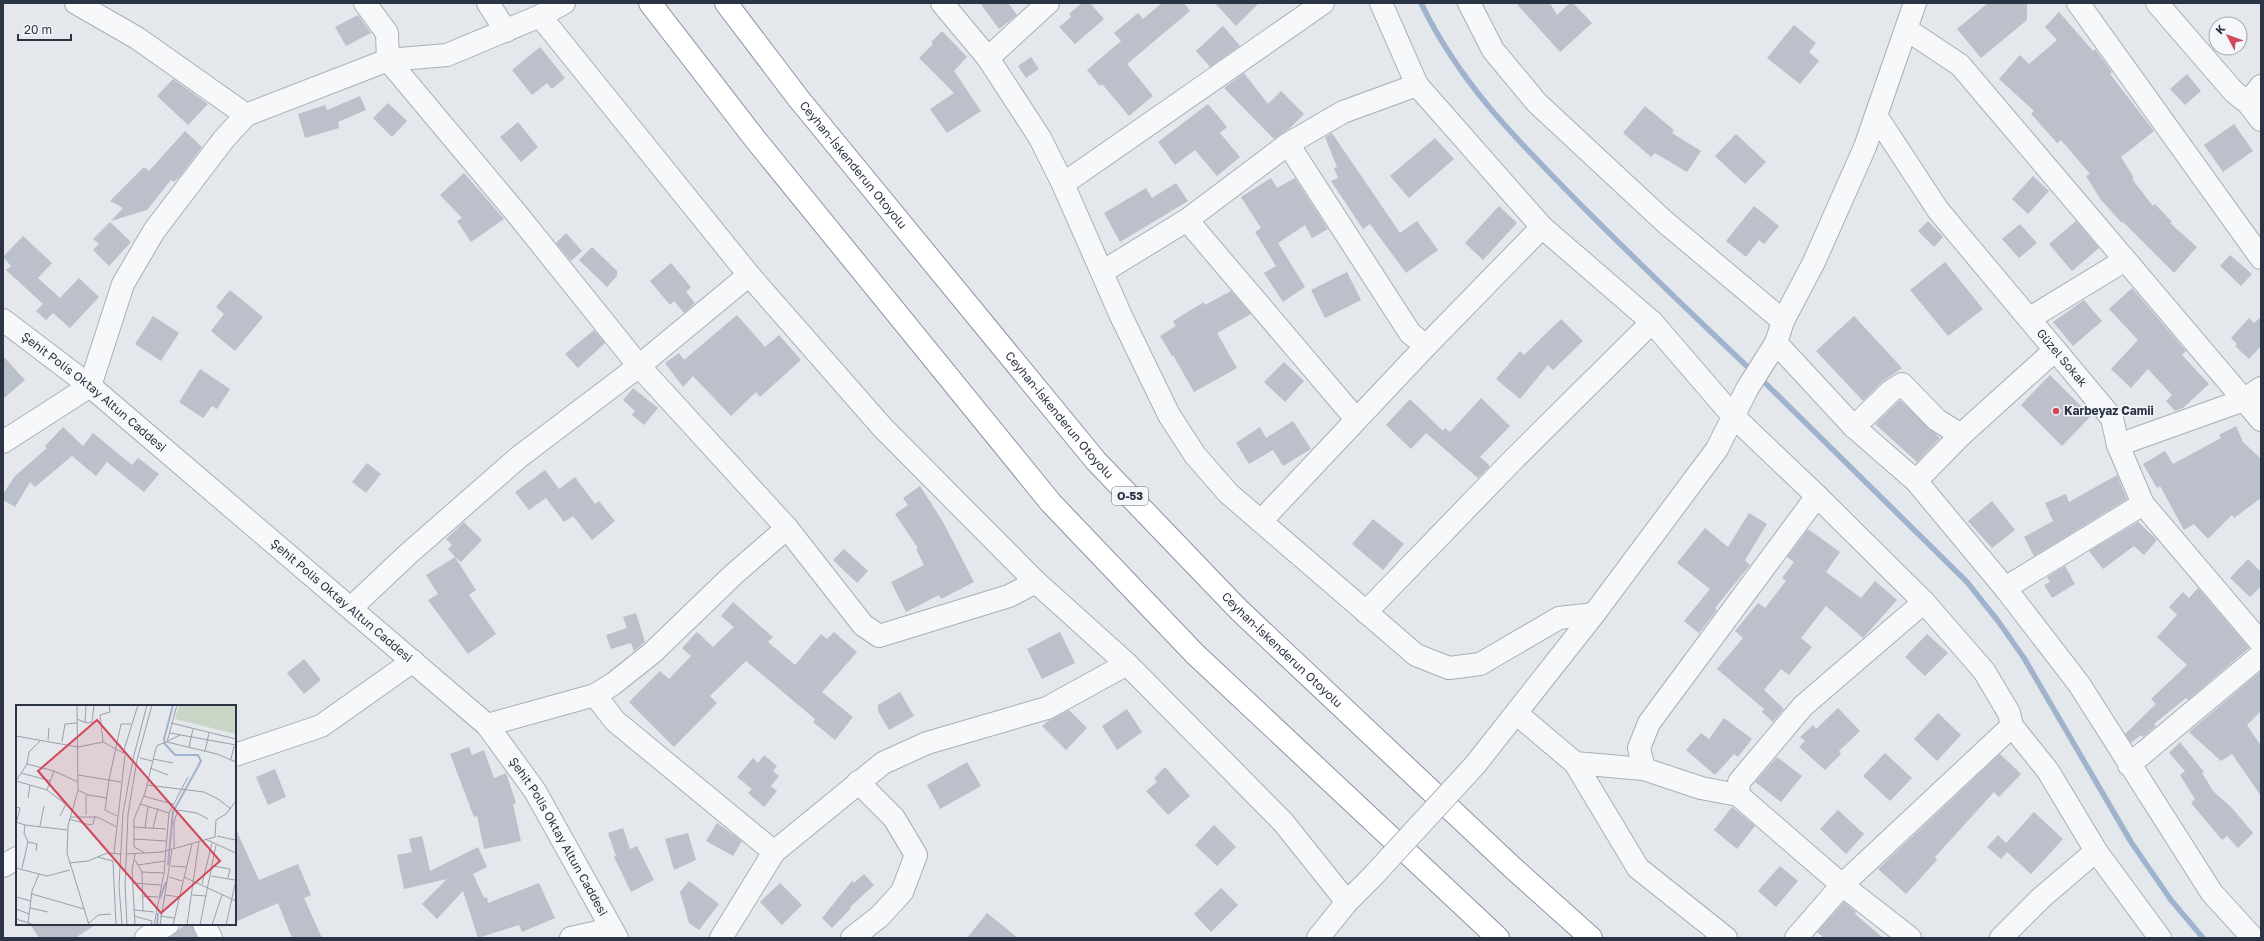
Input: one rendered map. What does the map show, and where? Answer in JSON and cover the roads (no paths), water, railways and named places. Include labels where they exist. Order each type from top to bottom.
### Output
[{"type":"highway","points":[[650,3],[755,139],[1051,503],[1195,654],[1498,938]]},
{"type":"highway","name":"Ceyhan-İskenderun Otoyolu","points":[[726,3],[798,98],[1096,461],[1239,610],[1513,868],[1591,938]]},
{"type":"street","points":[[76,3],[137,38],[246,114]]},
{"type":"street","points":[[364,3],[387,33],[388,60],[517,214],[639,366],[787,528],[863,625],[879,636],[1009,596],[1036,582]]},
{"type":"street","points":[[488,3],[506,31]]},
{"type":"street","points":[[3,442],[90,386],[123,284],[154,231],[224,139],[246,114],[285,98],[340,80],[388,60],[447,55],[540,16],[564,3]]},
{"type":"street","points":[[942,3],[988,58],[1040,138],[1063,184],[1169,416],[1195,455],[1228,492],[1416,655],[1449,668],[1480,664],[1559,618],[1594,614]]},
{"type":"street","points":[[988,58],[1048,3]]},
{"type":"street","points":[[1063,184],[1323,3]]},
{"type":"street","points":[[1381,3],[1417,85],[1542,227],[1652,322],[1733,416],[1817,496],[1924,602],[1984,671],[2009,713],[2012,726],[2048,771],[2096,851],[2160,938]]},
{"type":"street","points":[[1469,3],[1493,50],[1537,103],[1665,222],[1783,321]]},
{"type":"street","points":[[1318,938],[1347,902],[1372,877],[1475,765],[1517,714],[1594,614],[1717,449],[1747,389],[1776,343],[1783,321],[1814,262],[1877,117],[1915,3]]},
{"type":"street","points":[[2078,3],[2261,258]]},
{"type":"street","points":[[2157,3],[2234,92],[2255,94],[2261,120]]},
{"type":"street","points":[[540,16],[749,276],[883,428],[1036,582],[1127,664],[1283,822],[1347,902]]},
{"type":"street","points":[[1906,28],[1960,65],[2125,260],[2252,394],[2261,420]]},
{"type":"street","points":[[1102,272],[1186,220],[1288,144],[1343,112],[1417,85]]},
{"type":"street","name":"Güzel Sokak","points":[[1877,117],[1938,210],[2030,318],[2112,418],[2118,445],[2142,504],[2261,643]]},
{"type":"street","points":[[1288,144],[1410,333],[1426,346]]},
{"type":"street","points":[[1186,220],[1356,420]]},
{"type":"street","points":[[1261,521],[1426,346],[1542,227]]},
{"type":"street","points":[[2030,318],[2125,260]]},
{"type":"street","points":[[351,608],[407,555],[519,457],[639,366],[749,276]]},
{"type":"street","name":"Şehit Polis Oktay Altun Caddesi","points":[[3,320],[90,386],[487,725],[535,791],[614,933]]},
{"type":"street","points":[[1366,612],[1513,460],[1652,322]]},
{"type":"street","points":[[1776,343],[1854,427],[1916,481],[2005,588],[2079,684],[2129,765],[2212,893],[2253,938]]},
{"type":"street","points":[[1916,481],[1961,435],[2055,350]]},
{"type":"street","points":[[1854,427],[1891,391],[1902,384],[1937,420],[1961,435]]},
{"type":"street","points":[[2118,445],[2252,394]]},
{"type":"street","points":[[1644,769],[1639,748],[1649,723],[1817,496]]},
{"type":"street","points":[[2005,588],[2142,504]]},
{"type":"street","points":[[487,725],[595,695],[652,654],[733,575],[787,528]]},
{"type":"street","points":[[1738,795],[1739,782],[1803,706],[1924,602]]},
{"type":"street","points":[[2129,765],[2261,655]]},
{"type":"street","points":[[236,755],[321,726],[413,661]]},
{"type":"street","points":[[721,938],[774,852],[883,763],[919,746],[1047,708],[1127,664]]},
{"type":"street","points":[[595,695],[615,721],[774,852]]},
{"type":"street","points":[[1517,714],[1575,763],[1638,868],[1726,938]]},
{"type":"street","points":[[1796,938],[1842,885],[2012,726]]},
{"type":"street","points":[[1575,763],[1644,769],[1701,788],[1738,795],[1842,885],[1910,938]]},
{"type":"street","points":[[852,938],[880,916],[902,892],[916,855],[894,818],[858,782]]},
{"type":"street","points":[[2001,938],[2041,898],[2096,851]]},
{"type":"street","points":[[3,866],[16,859]]},
{"type":"street","points":[[146,938],[166,925]]},
{"type":"street","points":[[204,925],[211,938]]},
{"type":"street","points":[[571,938],[614,933]]},
{"type":"waterway","points":[[1421,3],[1437,34],[1455,62],[1475,89],[1517,139],[1608,232],[1753,372]]},
{"type":"waterway","points":[[1759,377],[1967,582],[1998,621],[2024,658],[2131,842],[2171,900],[2203,938]]},
{"type":"place","name":"Karbeyaz Camii","points":[[2056,411]]}]
